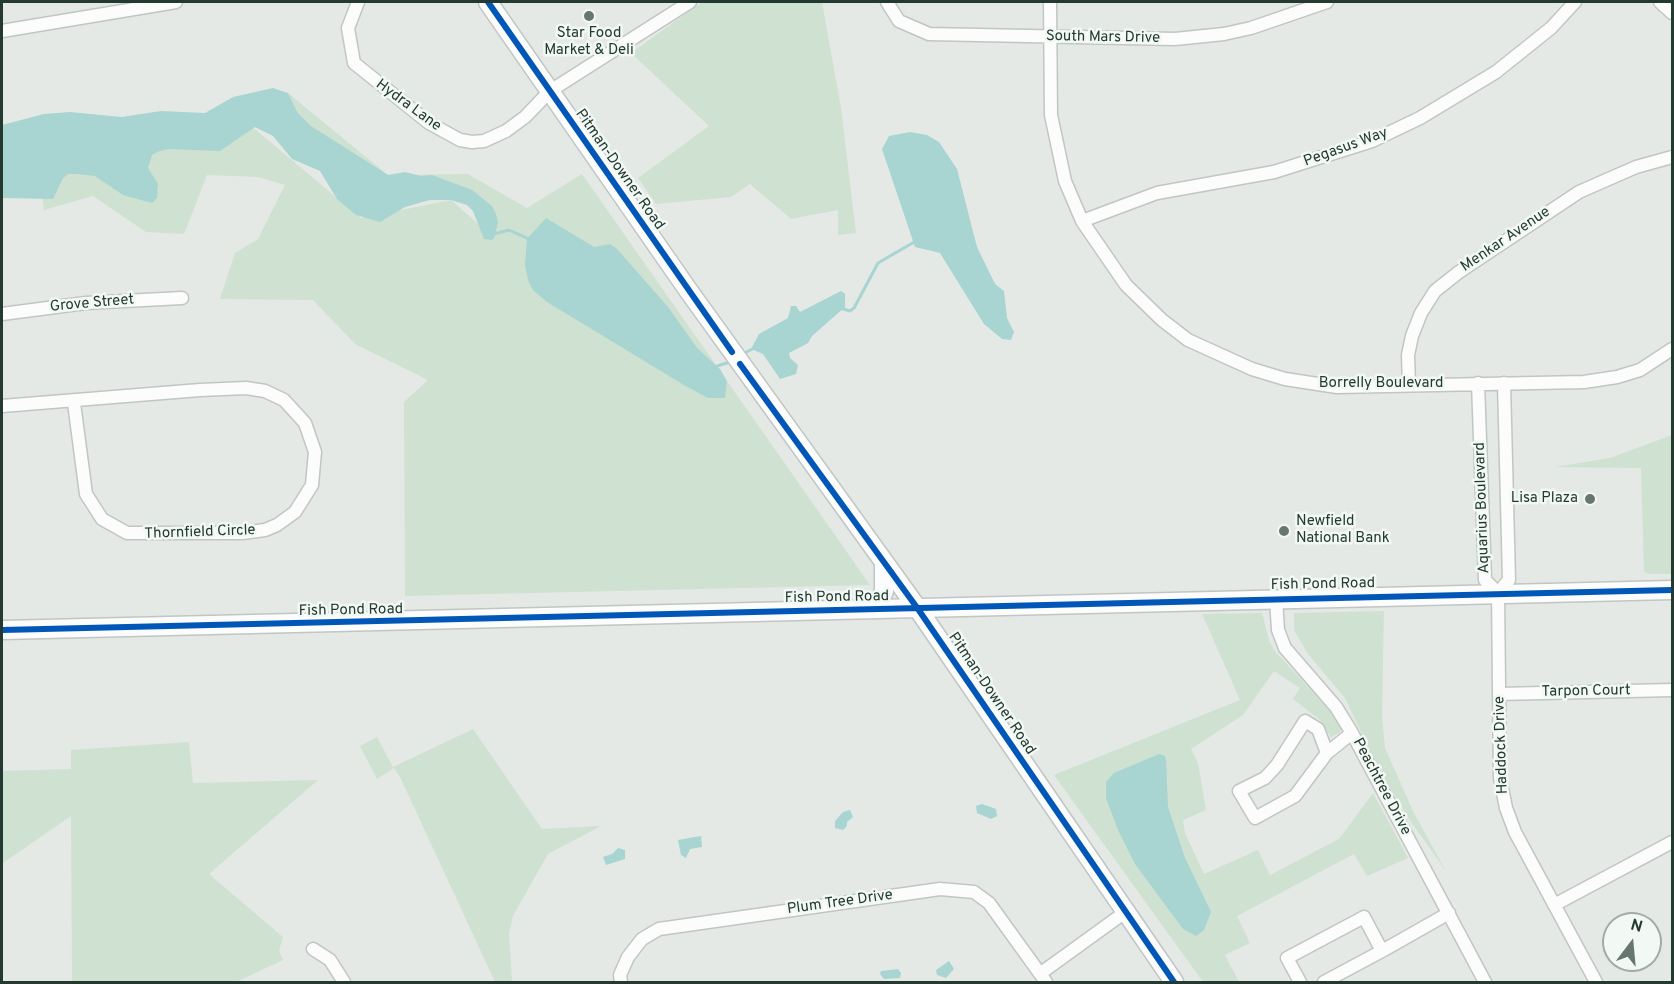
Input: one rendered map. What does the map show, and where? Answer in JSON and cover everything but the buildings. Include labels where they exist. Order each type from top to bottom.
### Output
[{"type":"street","points":[[2,31],[176,2]]},
{"type":"street","name":"Hydra Lane","points":[[358,2],[348,28],[354,63],[419,116],[460,140],[484,141],[506,131],[525,117],[550,91],[690,2]]},
{"type":"street","name":"Pitman-Downer Road","points":[[488,2],[736,358],[918,609],[1124,913],[1174,982]]},
{"type":"street","name":"South Mars Drive","points":[[887,2],[899,21],[929,34],[1192,39],[1251,28],[1327,2]]},
{"type":"street","name":"Borrelly Boulevard","points":[[1050,2],[1051,106],[1056,148],[1065,181],[1082,221],[1100,249],[1144,303],[1188,340],[1214,354],[1285,379],[1337,387],[1584,382],[1617,377],[1640,370],[1672,349]]},
{"type":"street","name":"Pegasus Way","points":[[1082,221],[1157,193],[1274,172],[1372,141],[1420,118],[1496,72],[1551,28],[1575,2]]},
{"type":"street","points":[[1660,2],[1672,13]]},
{"type":"street","name":"Menkar Avenue","points":[[1409,385],[1408,355],[1412,336],[1421,313],[1435,291],[1467,266],[1580,192],[1636,167],[1672,158]]},
{"type":"street","name":"Grove Street","points":[[2,314],[86,303],[182,298]]},
{"type":"street","name":"Aquarius Boulevard","points":[[1478,383],[1485,580],[1498,593],[1509,580],[1504,382]]},
{"type":"street","name":"Thornfield Circle","points":[[2,406],[74,403],[200,390],[246,388],[265,392],[284,400],[305,423],[315,452],[312,485],[295,512],[266,530],[242,533],[190,532],[144,535],[127,533],[102,519],[86,494],[74,403]]},
{"type":"street","points":[[1485,531],[1507,530]]},
{"type":"street","points":[[866,609],[880,600],[884,591],[886,583],[884,561]]},
{"type":"street","name":"Fish Pond Road","points":[[2,630],[1672,590]]},
{"type":"street","name":"Haddock Drive","points":[[1498,593],[1500,778],[1506,808],[1515,832],[1596,982]]},
{"type":"street","name":"Peachtree Drive","points":[[1276,598],[1278,630],[1285,648],[1336,707],[1352,732],[1485,982]]},
{"type":"street","points":[[947,652],[944,629],[946,623],[951,616],[972,607]]},
{"type":"street","name":"Tarpon Court","points":[[1499,694],[1672,690]]},
{"type":"street","points":[[1328,753],[1318,729],[1305,721],[1277,765],[1265,778],[1239,791],[1255,818],[1295,796],[1328,753],[1352,732]]},
{"type":"street","points":[[1554,905],[1672,842]]},
{"type":"street","name":"Plum Tree Drive","points":[[621,982],[620,975],[628,957],[642,939],[659,929],[940,888],[974,892],[989,903],[1044,978]]},
{"type":"street","points":[[1044,978],[1124,913]]},
{"type":"street","points":[[1324,982],[1449,913]]},
{"type":"street","points":[[1300,982],[1287,958],[1364,916],[1382,951]]},
{"type":"street","points":[[313,950],[330,960],[344,982]]},
{"type":"green space","points":[[702,2],[822,2],[841,108],[856,233],[838,235],[838,210],[791,219],[750,184],[731,197],[656,204],[638,178],[709,126],[631,53]]},
{"type":"green space","points":[[288,93],[388,175],[468,174],[527,208],[582,174],[870,585],[405,596],[404,402],[428,380],[355,344],[313,300],[220,299],[235,253],[258,239],[285,185],[258,177],[207,175],[184,234],[146,232],[93,196],[44,210],[41,184],[73,164],[143,197],[151,149],[251,126],[361,218],[451,200],[493,237],[492,206],[368,183],[246,96]]},
{"type":"green space","points":[[1672,435],[1672,574],[1648,574],[1644,571],[1641,468],[1555,467],[1610,458]]},
{"type":"green space","points":[[1384,611],[1382,716],[1385,748],[1413,811],[1446,871],[1409,819],[1378,768],[1345,698],[1308,654],[1294,630],[1294,613]]},
{"type":"green space","points":[[1262,613],[1274,650],[1332,713],[1341,728],[1340,732],[1331,737],[1320,720],[1293,699],[1300,688],[1274,671],[1243,715],[1191,749],[1198,763],[1206,810],[1183,820],[1185,833],[1204,874],[1258,850],[1270,875],[1339,839],[1373,793],[1408,858],[1367,876],[1354,854],[1237,916],[1250,943],[1225,955],[1239,982],[1203,982],[1054,775],[1240,700],[1202,614]]},
{"type":"green space","points":[[473,729],[542,829],[601,826],[548,854],[513,916],[509,933],[512,982],[495,982],[400,777],[394,768],[377,779],[360,746],[377,737],[393,767]]},
{"type":"green space","points":[[189,742],[193,783],[318,780],[209,874],[283,937],[279,951],[283,960],[236,982],[72,982],[71,816],[3,863],[2,771],[71,769],[71,750]]},
{"type":"water","points":[[273,88],[288,93],[297,112],[311,126],[388,175],[405,172],[421,176],[432,175],[472,190],[492,206],[496,214],[498,223],[494,238],[484,239],[473,211],[467,205],[451,200],[430,200],[405,207],[380,222],[356,215],[337,199],[320,171],[292,159],[273,136],[255,127],[220,151],[168,149],[152,155],[148,168],[158,184],[157,198],[152,203],[123,195],[95,176],[78,174],[68,174],[63,178],[53,199],[2,198],[2,125],[44,114],[70,112],[122,117],[161,111],[205,113],[233,97]]},
{"type":"water","points":[[910,132],[927,135],[939,142],[957,169],[977,247],[995,284],[1004,291],[1007,318],[1014,332],[1011,340],[1002,339],[984,324],[940,253],[915,247],[882,149],[889,136]]},
{"type":"water","points":[[546,218],[594,247],[610,244],[617,249],[668,307],[697,348],[720,369],[727,381],[725,398],[708,398],[684,385],[547,302],[533,290],[525,265],[527,239]]},
{"type":"water","points":[[841,291],[845,294],[845,307],[812,336],[808,343],[789,353],[790,358],[798,365],[796,374],[780,379],[763,354],[751,349],[759,334],[788,318],[791,306],[796,306],[800,312]]},
{"type":"water","points":[[1159,754],[1165,756],[1166,760],[1168,807],[1185,858],[1211,912],[1204,930],[1196,936],[1183,929],[1135,864],[1118,830],[1106,798],[1106,782],[1114,773]]},
{"type":"water","points":[[982,804],[996,809],[997,816],[991,819],[977,813],[976,806]]},
{"type":"water","points":[[850,810],[853,817],[847,822],[847,826],[843,830],[835,828],[835,821],[843,812]]},
{"type":"water","points":[[701,836],[702,847],[690,849],[686,858],[681,855],[678,840]]},
{"type":"water","points":[[618,848],[625,850],[625,859],[606,865],[603,857],[612,854]]},
{"type":"water","points":[[949,961],[954,969],[946,978],[937,975],[936,970]]},
{"type":"water","points":[[898,969],[901,973],[900,978],[884,979],[880,974],[881,971]]},
{"type":"waterway","points":[[494,234],[509,230],[529,239]]},
{"type":"waterway","points":[[840,308],[850,311],[854,308],[878,263],[916,241]]},
{"type":"waterway","points":[[741,355],[754,348]]},
{"type":"waterway","points":[[714,367],[730,362]]},
{"type":"cycle path","points":[[488,2],[732,352]]},
{"type":"cycle path","points":[[740,364],[918,609],[1174,982]]},
{"type":"cycle path","points":[[2,630],[1672,590]]},
{"type":"place","name":"Star Food Market & Deli","points":[[589,16]]},
{"type":"place","name":"Lisa Plaza","points":[[1590,499]]},
{"type":"place","name":"Newfield National Bank","points":[[1284,531]]}]
